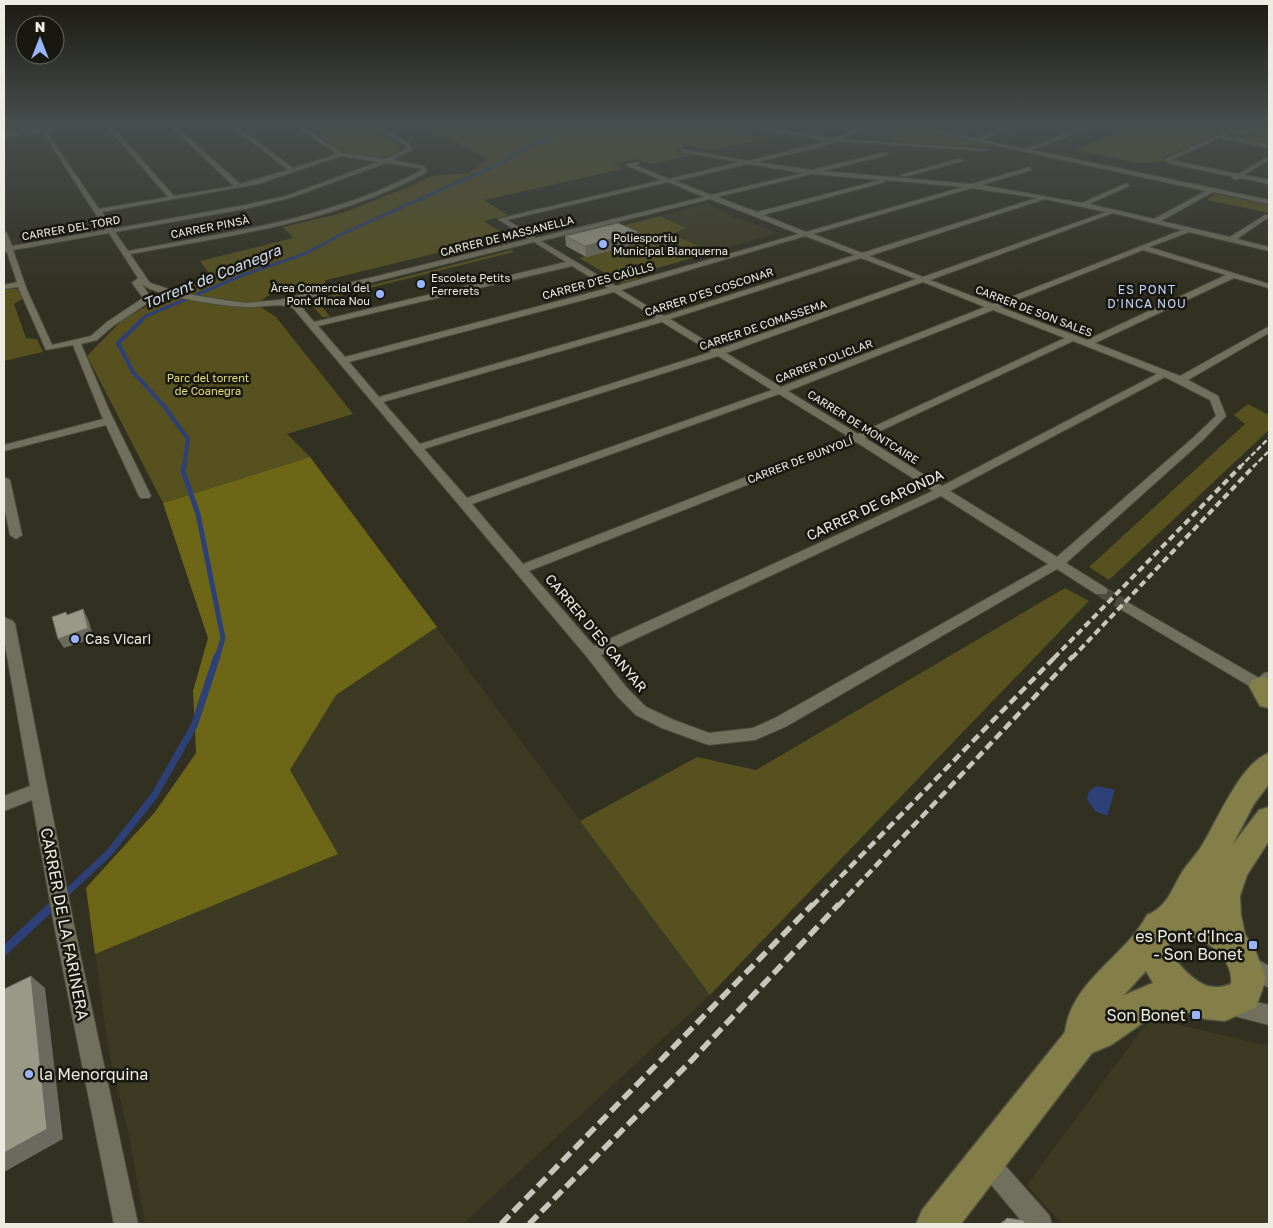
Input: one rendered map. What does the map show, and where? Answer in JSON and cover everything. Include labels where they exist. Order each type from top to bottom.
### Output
[{"type":"main road","points":[[1207,1000],[1179,988],[1160,968],[1154,956],[1194,880],[1211,857],[1244,796],[1269,764]]},
{"type":"main road","points":[[1080,1040],[1099,1033],[1135,1007],[1151,1000],[1172,995],[1231,1004],[1244,995],[1249,978],[1250,963],[1229,935],[1225,896],[1230,877],[1269,820]]},
{"type":"main road","points":[[936,1224],[1080,1040],[1083,1022],[1091,1005],[1169,925],[1195,910],[1210,892],[1230,877]]},
{"type":"main road","points":[[1169,925],[1208,926],[1228,940],[1250,963]]},
{"type":"street","points":[[77,180],[142,278],[152,287],[203,299],[237,304],[277,303]]},
{"type":"street","points":[[156,180],[172,198]]},
{"type":"street","points":[[232,180],[238,186]]},
{"type":"street","points":[[98,211],[238,186],[257,180]]},
{"type":"street","name":"CARRER DEL TORD","points":[[7,249],[245,207],[288,197],[333,180]]},
{"type":"street","name":"CARRER PINSÀ","points":[[126,253],[315,215],[381,192],[406,180]]},
{"type":"street","name":"CARRER DE MASSANELLA","points":[[277,303],[778,180]]},
{"type":"street","points":[[755,215],[885,180]]},
{"type":"street","points":[[916,180],[972,186],[1082,205],[1269,249]]},
{"type":"street","name":"CARRER D'ES CAÜLLS","points":[[344,360],[615,289],[990,180]]},
{"type":"street","points":[[1165,180],[1269,202]]},
{"type":"street","points":[[1154,222],[1230,180]]},
{"type":"street","name":"CARRER DE SON SALES","points":[[668,181],[1181,380],[1214,398],[1220,416],[1198,439],[1057,564]]},
{"type":"street","name":"CARRER DE MONTCAIRE","points":[[668,181],[501,219],[1101,591]]},
{"type":"street","points":[[1082,205],[1127,185]]},
{"type":"street","name":"CARRER D'ES COSCONAR","points":[[378,400],[663,319],[1045,198]]},
{"type":"street","name":"CARRER DE COMASSEMA","points":[[418,448],[718,353],[1112,212]]},
{"type":"street","points":[[1231,240],[1267,216]]},
{"type":"street","name":"CARRER D'OLICLAR","points":[[465,504],[779,391],[1187,230]]},
{"type":"street","points":[[4,233],[7,249],[49,348],[94,338],[110,324],[148,298],[136,283],[142,278]]},
{"type":"street","points":[[1144,248],[1269,285]]},
{"type":"street","points":[[313,325],[573,264]]},
{"type":"street","points":[[1087,344],[1233,275]]},
{"type":"street","points":[[4,288],[21,284]]},
{"type":"street","name":"CARRER D'ES CANYAR","points":[[277,303],[295,306],[313,325],[592,653],[622,692],[641,711],[668,724],[709,739],[755,734],[781,722],[1057,564]]},
{"type":"street","points":[[1181,380],[1269,330]]},
{"type":"street","name":"CARRER DE BUNYOLÍ","points":[[521,570],[857,438],[1072,338]]},
{"type":"street","points":[[76,342],[108,421],[145,496]]},
{"type":"street","name":"CARRER DE GARONDA","points":[[592,653],[941,492],[1164,374]]},
{"type":"street","points":[[4,448],[108,421]]},
{"type":"street","points":[[4,480],[16,535]]},
{"type":"street","points":[[1127,607],[1267,688]]},
{"type":"street","name":"CARRER DE LA FARINERA","points":[[6,623],[40,789],[65,930],[126,1224]]},
{"type":"street","points":[[4,804],[40,789]]},
{"type":"street","points":[[1207,1000],[1269,1015]]},
{"type":"street","points":[[986,1160],[1040,1224]]},
{"type":"shaded area","points":[[706,204],[735,216],[729,217],[733,219],[739,218],[779,233],[713,252],[671,233],[685,228],[660,216]]},
{"type":"shaded area","points":[[310,457],[710,995],[463,1224],[145,1224],[129,1136],[109,1053],[86,888],[155,812],[196,753],[225,680],[207,489]]},
{"type":"shaded area","points":[[310,457],[437,627],[336,695],[290,770],[338,854],[95,954],[86,888],[155,812],[196,753],[193,691],[208,638],[163,503]]},
{"type":"shaded area","points":[[1150,1018],[1269,1046],[1269,1224],[1062,1224],[1027,1185]]},
{"type":"green space","name":"Parc del torrent de Coanegra","points":[[423,180],[572,180],[484,200],[508,215],[484,221],[507,236],[326,280],[321,290],[272,293],[256,304],[276,317],[353,414],[287,434],[310,457],[163,503],[87,356],[121,321],[169,293],[211,276],[200,261],[293,238],[283,227],[342,213]]},
{"type":"green space","points":[[1215,194],[1269,205],[1269,213],[1207,200]]},
{"type":"green space","points":[[660,216],[686,228],[672,234],[713,252],[633,275],[638,279],[622,283],[579,258],[637,243],[610,229]]},
{"type":"green space","points":[[512,250],[514,252],[318,301],[330,317],[322,317],[309,302],[312,300]]},
{"type":"green space","points":[[4,289],[19,289],[22,299],[14,304],[26,338],[37,339],[43,352],[4,361]]},
{"type":"green space","points":[[1248,404],[1269,415],[1269,430],[1109,580],[1089,567],[1245,424],[1234,415]]},
{"type":"green space","points":[[1065,588],[1089,601],[710,995],[580,821],[697,757],[756,770]]},
{"type":"water","points":[[1099,786],[1115,790],[1107,816],[1095,811],[1087,799],[1090,790]]},
{"type":"building","points":[[618,223],[638,232],[585,246],[565,236]]},
{"type":"building","points":[[83,609],[88,628],[58,639],[52,617],[66,612],[67,615]]},
{"type":"building","name":"la Menorquina","points":[[31,976],[47,1129],[4,1153],[4,989]]},
{"type":"building","points":[[1007,1218],[1023,1220],[1026,1224],[1002,1224]]},
{"type":"waterway","name":"Torrent de Coanegra","points":[[397,209],[462,180]]},
{"type":"waterway","name":"Torrent de Coanegra","points":[[140,321],[146,316],[243,275],[304,254],[346,232],[400,208]]},
{"type":"waterway","name":"Torrent de Coanegra","points":[[142,320],[118,343],[133,372],[164,406],[188,439],[184,467]]},
{"type":"waterway","name":"Torrent de Coanegra","points":[[184,466],[183,471],[198,514],[223,638],[217,658]]},
{"type":"waterway","name":"Torrent de Coanegra","points":[[62,897],[109,853],[154,796],[194,726],[217,656]]},
{"type":"waterway","name":"Torrent de Coanegra","points":[[4,951],[54,904]]},
{"type":"tunnel","points":[[1101,591],[1127,607]]},
{"type":"railway","points":[[1241,466],[1269,438]]},
{"type":"railway","points":[[1254,466],[1269,451]]},
{"type":"railway","points":[[1054,658],[1241,466]]},
{"type":"railway","points":[[1072,658],[1254,466]]},
{"type":"railway","points":[[812,906],[1056,656]]},
{"type":"railway","points":[[838,906],[1073,656]]},
{"type":"railway","points":[[501,1224],[813,904]]},
{"type":"railway","points":[[529,1224],[691,1061],[839,904]]},
{"type":"place","name":"Poliesportiu Municipal Blanquerna","points":[[603,244]]},
{"type":"place","name":"Escoleta Petits Ferrerets","points":[[421,284]]},
{"type":"place","name":"Àrea Comercial del Pont d'Inca Nou","points":[[380,294]]},
{"type":"place","name":"Cas Vicari","points":[[75,639]]},
{"type":"place","name":"es Pont d'Inca - Son Bonet","points":[[1253,945]]},
{"type":"place","name":"Son Bonet","points":[[1196,1015]]},
{"type":"place","name":"la Menorquina","points":[[29,1074]]},
{"type":"district","name":"ES PONT D'INCA NOU","points":[[1147,297]]}]
